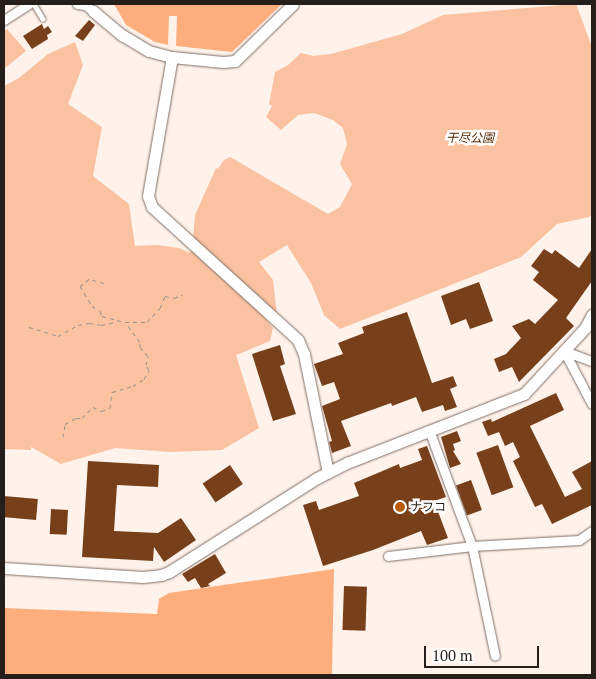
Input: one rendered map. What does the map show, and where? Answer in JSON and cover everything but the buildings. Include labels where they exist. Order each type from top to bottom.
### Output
[{"type":"street","points":[[4,20],[29,4]]},
{"type":"street","points":[[77,4],[85,5],[122,35],[149,51],[172,57],[223,62],[235,61],[293,4]]},
{"type":"street","points":[[172,57],[148,196],[152,207],[298,340],[304,354],[328,473]]},
{"type":"street","points":[[4,568],[143,577],[161,575],[328,473],[429,430],[524,394],[585,328],[592,315]]},
{"type":"street","points":[[564,351],[592,361]]},
{"type":"street","points":[[564,351],[592,404]]},
{"type":"street","points":[[429,430],[472,546],[496,656]]},
{"type":"street","points":[[388,556],[472,546],[579,540],[592,531]]},
{"type":"lane","points":[[34,4],[44,19]]},
{"type":"path","points":[[104,282],[88,279],[80,286],[92,306],[100,310],[102,316],[117,322]]},
{"type":"path","points":[[29,327],[58,336],[78,325],[89,323],[101,326],[117,322],[147,322],[160,308],[165,296],[174,298],[182,295]]},
{"type":"path","points":[[63,437],[65,424],[76,418],[82,418],[93,407],[101,411],[110,408],[112,392],[133,386],[144,379],[149,370],[146,365],[148,356],[140,347],[140,342],[125,322]]},
{"type":"green space","name":"干尽公園","points":[[576,4],[592,47],[592,214],[589,217],[557,224],[521,257],[340,329],[324,315],[311,283],[287,245],[259,262],[273,280],[277,315],[259,300],[263,316],[273,328],[270,341],[236,355],[259,428],[222,450],[171,452],[115,448],[61,464],[31,447],[31,450],[4,449],[4,86],[19,78],[48,54],[75,42],[83,65],[68,104],[102,127],[93,176],[129,204],[135,246],[157,245],[179,248],[190,253],[193,242],[195,215],[216,168],[218,169],[224,160],[230,157],[328,214],[340,207],[352,184],[340,164],[347,144],[343,128],[333,120],[314,113],[298,115],[281,130],[266,117],[272,106],[269,104],[275,72],[288,65],[301,53],[313,56],[331,54],[402,34],[443,15]]},
{"type":"green space","points":[[7,29],[26,51],[4,69],[4,31]]},
{"type":"shaded area","points":[[114,4],[282,4],[232,52],[176,46],[177,16],[169,16],[168,45],[155,42],[126,25]]},
{"type":"shaded area","points":[[334,569],[332,675],[4,675],[4,608],[157,614],[159,599],[169,593]]},
{"type":"place","name":"ナフコ","points":[[400,507]]}]
